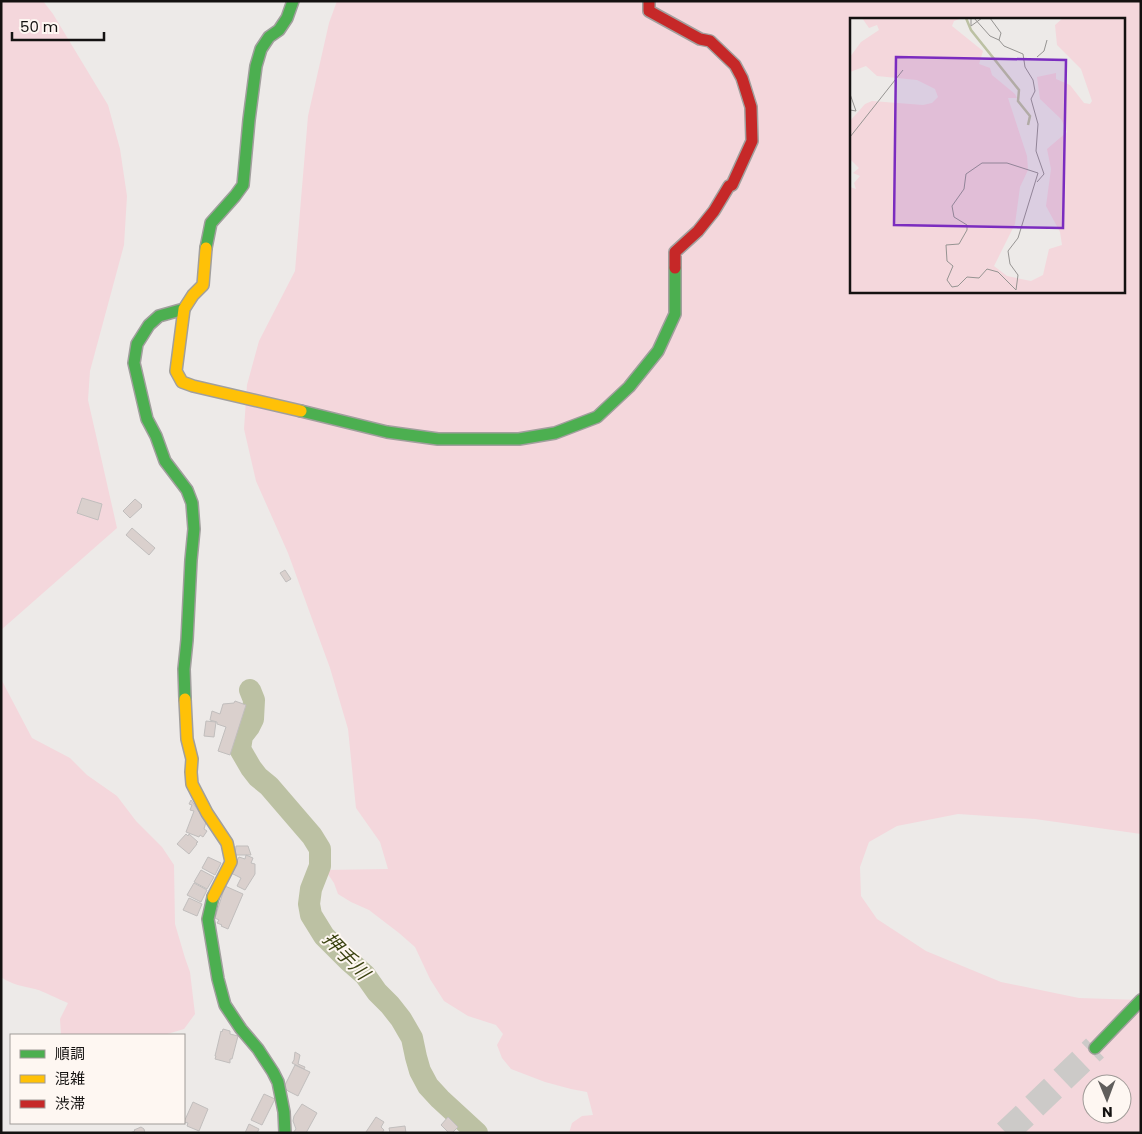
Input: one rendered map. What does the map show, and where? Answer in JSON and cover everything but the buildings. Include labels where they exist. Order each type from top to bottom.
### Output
[{"type":"main road","points":[[293,1],[287,18],[279,30],[269,37],[261,49],[256,66],[243,185],[211,223],[207,240],[203,285],[193,295],[184,309],[176,371],[182,382],[193,386],[387,432],[438,439],[519,439],[555,432],[597,417],[629,386],[658,351],[675,314],[675,252],[698,231],[714,211],[729,186],[732,185],[752,140],[751,107],[742,78],[735,64],[710,41],[700,39],[649,11],[649,1]]},
{"type":"main road","points":[[184,309],[158,316],[149,325],[137,344],[134,363],[147,419],[156,436],[165,462],[187,490],[194,514],[184,669],[187,739],[192,759],[192,784],[226,843],[231,862],[214,895],[208,919],[218,979],[226,1005],[241,1029],[258,1049],[278,1082],[284,1112],[285,1133]]},
{"type":"main road","points":[[1095,1048],[1141,1000]]},
{"type":"shaded area","points":[[1,1],[43,1],[53,14],[108,105],[120,149],[127,196],[124,245],[90,371],[88,400],[117,528],[1,630]]},
{"type":"shaded area","points":[[337,1],[1141,1],[1141,834],[1035,819],[958,814],[897,826],[869,842],[860,867],[861,896],[877,919],[926,951],[1001,982],[1079,998],[1141,1000],[1141,1133],[569,1133],[572,1123],[582,1116],[593,1115],[587,1092],[545,1082],[511,1069],[502,1058],[497,1045],[503,1034],[496,1025],[468,1016],[444,1001],[430,979],[415,947],[369,910],[338,894],[334,883],[325,870],[388,869],[380,842],[356,808],[348,729],[330,668],[288,553],[256,481],[244,429],[247,385],[259,341],[295,271],[308,116],[329,23]]},
{"type":"shaded area","points":[[1,679],[32,738],[70,758],[87,775],[117,796],[136,821],[162,847],[174,865],[175,924],[190,972],[195,1014],[184,1029],[167,1034],[61,1034],[60,1019],[68,1003],[39,990],[13,984],[1,977]]},
{"type":"waterway","name":"押手川","points":[[250,690],[254,700],[253,719],[242,736],[240,749],[258,777],[269,786],[312,836],[320,849],[320,866],[311,889],[309,904],[311,915],[324,936],[365,975],[401,1019],[412,1038],[420,1071],[428,1086],[477,1133]]},
{"type":"tunnel","points":[[1006,1133],[1095,1048]]},
{"type":"traffic: fast","points":[[206,248],[211,223],[243,185],[256,66],[261,49],[269,37],[279,30],[287,18],[293,1]]},
{"type":"traffic: fast","points":[[301,411],[387,432],[438,439],[519,439],[555,433],[597,417],[629,387],[658,351],[675,314],[675,268]]},
{"type":"traffic: fast","points":[[184,309],[159,316],[149,325],[137,344],[134,363],[147,419],[156,436],[165,461],[187,490],[192,503],[194,529],[184,669],[185,699]]},
{"type":"traffic: fast","points":[[213,897],[208,919],[218,979],[225,1005],[241,1029],[258,1049],[278,1082],[284,1112],[285,1133]]},
{"type":"traffic: fast","points":[[1095,1048],[1141,1000]]},
{"type":"traffic: slow","points":[[206,248],[203,285],[193,295],[184,309],[176,371],[182,382],[301,411]]},
{"type":"traffic: slow","points":[[185,699],[187,739],[192,759],[192,784],[207,813],[227,843],[231,862],[213,897]]},
{"type":"traffic: jam","points":[[649,1],[649,11],[700,39],[710,41],[735,65],[742,78],[751,107],[752,141],[732,185],[729,186],[714,211],[698,231],[675,252],[675,268]]}]
